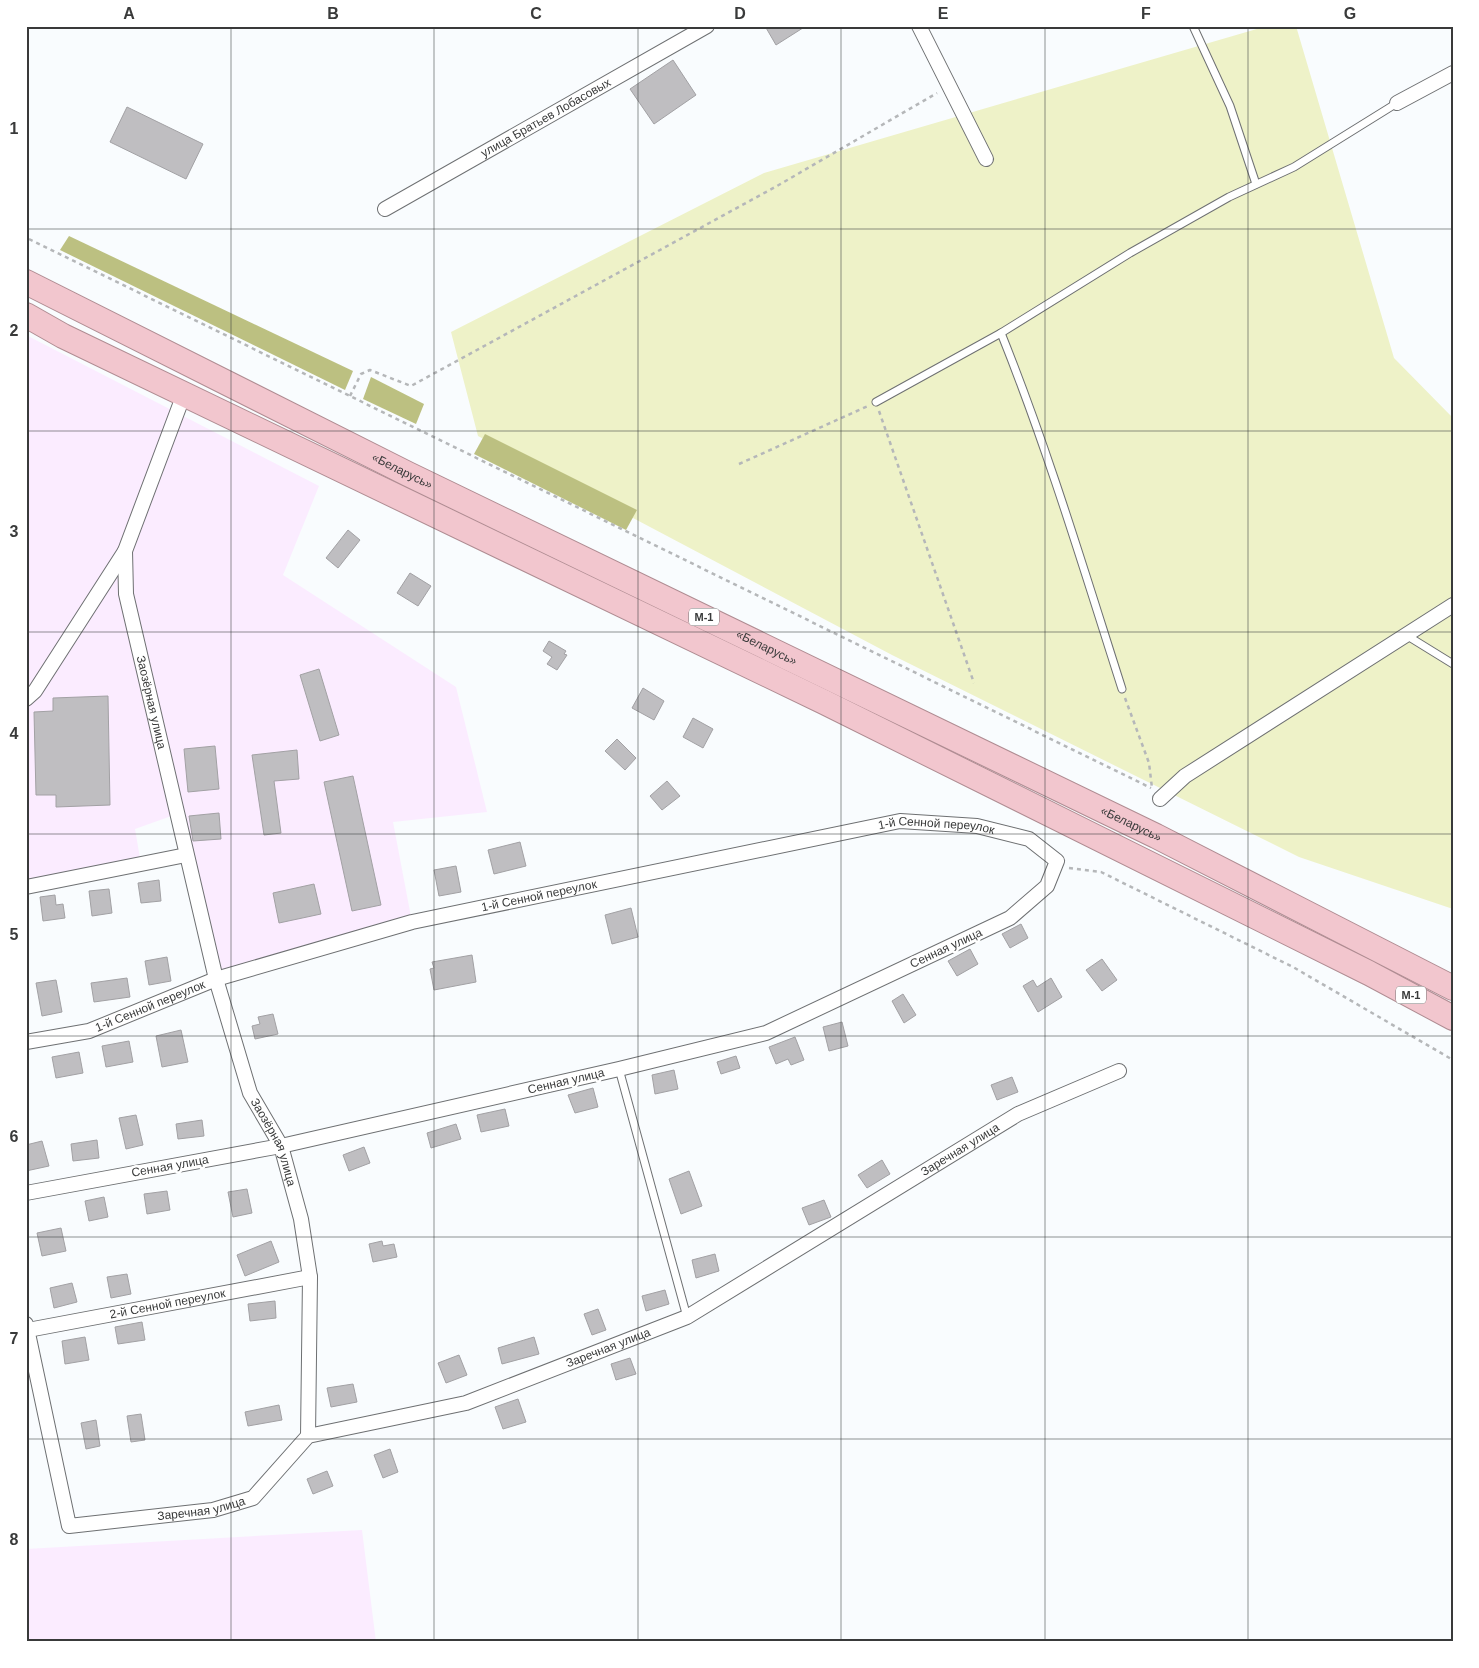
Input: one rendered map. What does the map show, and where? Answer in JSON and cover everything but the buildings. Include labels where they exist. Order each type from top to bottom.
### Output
[{"type":"highway","name":"«Беларусь»","points":[[26,282],[408,474],[1156,836],[1453,988]]},
{"type":"highway","name":"«Беларусь»","points":[[26,315],[63,336],[824,702],[1369,972],[1453,1018]]},
{"type":"street","name":"улица Братьев Лобасовых","points":[[385,209],[707,26]]},
{"type":"street","points":[[919,26],[986,159]]},
{"type":"street","points":[[1397,103],[1453,73]]},
{"type":"street","name":"Заозёрная улица","points":[[26,698],[35,691],[125,551],[184,394]]},
{"type":"street","name":"Заозёрная улица","points":[[125,551],[126,594],[216,980],[250,1093],[281,1146],[301,1219],[310,1277],[308,1436]]},
{"type":"street","points":[[1156,794],[1453,605]]},
{"type":"street","name":"1-й Сенной переулок","points":[[26,1042],[89,1030],[216,980],[412,922],[900,821],[977,826],[1028,839],[1056,864]]},
{"type":"street","points":[[26,887],[186,855]]},
{"type":"street","name":"Сенная улица","points":[[26,1193],[281,1146],[619,1069],[766,1033],[1010,918],[1047,886],[1056,864]]},
{"type":"street","name":"Заречная улица","points":[[69,1526],[213,1510],[253,1498],[308,1436],[466,1404],[687,1317],[1018,1114],[1119,1071]]},
{"type":"street","name":"2-й Сенной переулок","points":[[69,1526],[27,1327],[310,1277]]},
{"type":"lane","points":[[1193,26],[1230,106],[1256,184]]},
{"type":"lane","points":[[876,402],[1001,333],[1130,253],[1256,184],[1294,166],[1397,103]]},
{"type":"lane","points":[[1001,333],[1022,385],[1070,524],[1122,690]]},
{"type":"lane","points":[[1406,635],[1453,664]]},
{"type":"lane","points":[[619,1069],[687,1317]]},
{"type":"path","points":[[350,396],[361,374],[370,370],[411,386],[777,186],[949,86]]},
{"type":"path","points":[[29,239],[1156,794]]},
{"type":"path","points":[[739,464],[876,402],[974,683]]},
{"type":"path","points":[[1122,690],[1149,763],[1156,794]]},
{"type":"path","points":[[1056,864],[1101,872],[1293,967],[1453,1060]]},
{"type":"shaded area","points":[[26,335],[319,486],[283,575],[456,687],[487,812],[393,822],[412,922],[216,979],[177,814],[135,829],[141,864],[26,881]]},
{"type":"shaded area","points":[[362,1530],[376,1642],[26,1642],[26,1549]]},
{"type":"green space","points":[[1267,26],[1296,26],[1394,358],[1453,418],[1453,909],[1299,857],[892,655],[478,436],[451,332],[764,173]]},
{"type":"green space","points":[[69,236],[353,371],[345,390],[60,250]]},
{"type":"green space","points":[[371,377],[424,404],[416,424],[363,399]]},
{"type":"green space","points":[[485,434],[637,510],[626,530],[474,454]]}]
